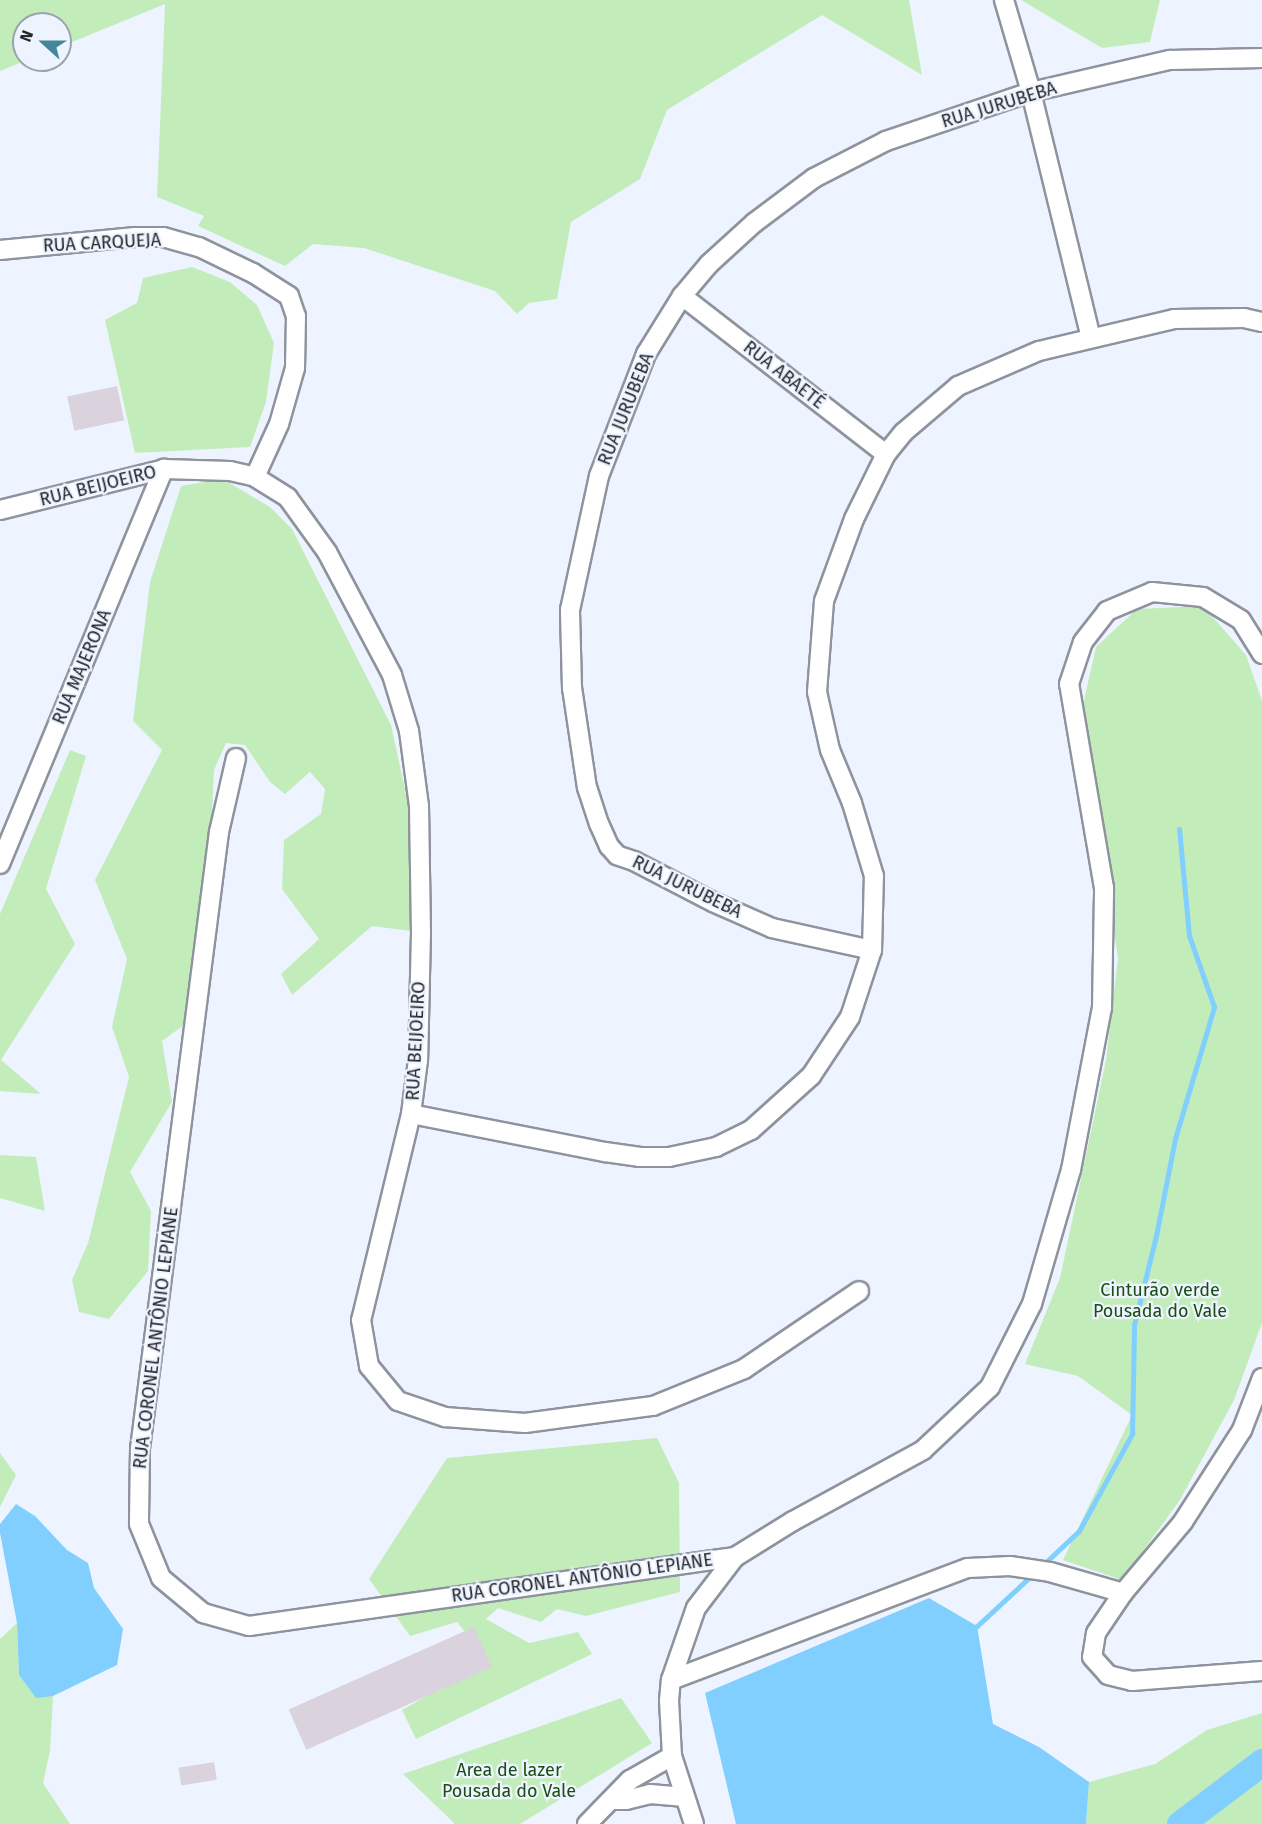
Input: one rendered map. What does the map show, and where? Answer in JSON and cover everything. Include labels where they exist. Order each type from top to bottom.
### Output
[{"type":"street","points":[[1004,0],[1031,92],[1091,338]]},
{"type":"street","name":"RUA JURUBEBA","points":[[872,950],[772,927],[713,902],[634,861],[617,855],[603,834],[587,788],[572,688],[570,610],[598,476],[646,354],[682,296],[709,264],[754,223],[814,178],[886,141],[1031,92],[1170,60],[1262,58]]},
{"type":"street","name":"RUA CARQUEJA","points":[[0,250],[135,237],[163,237],[199,247],[253,273],[289,296],[296,316],[296,368],[279,424],[255,477]]},
{"type":"street","name":"RUA ABAETÉ","points":[[682,296],[886,454]]},
{"type":"street","points":[[411,1114],[544,1141],[639,1157],[669,1157],[716,1147],[752,1130],[811,1076],[850,1017],[872,950],[874,876],[852,803],[830,750],[817,693],[824,601],[854,519],[886,454],[904,432],[958,386],[1039,351],[1174,319],[1244,318],[1262,322]]},
{"type":"street","name":"RUA BEIJOEIRO","points":[[0,510],[164,469],[230,471],[255,477],[288,498],[327,552],[392,675],[410,731],[419,806],[421,932],[417,1060],[411,1114],[361,1320],[369,1366],[398,1401],[445,1417],[525,1423],[653,1406],[744,1370],[859,1291]]},
{"type":"street","name":"RUA MAJERONA","points":[[0,864],[164,469]]},
{"type":"street","points":[[694,1824],[672,1756],[669,1701],[671,1680],[696,1608],[735,1557],[793,1521],[923,1450],[990,1387],[1032,1304],[1071,1170],[1102,1008],[1104,888],[1069,684],[1083,642],[1107,611],[1152,592],[1203,597],[1241,620],[1262,654]]},
{"type":"street","name":"RUA CORONEL ANTÔNIO LEPIANE","points":[[236,758],[219,832],[140,1449],[139,1524],[161,1578],[203,1613],[249,1626],[735,1557]]},
{"type":"street","points":[[1262,1378],[1242,1430],[1183,1522],[1123,1593],[1096,1633],[1092,1657],[1108,1675],[1132,1681],[1262,1671]]},
{"type":"street","points":[[671,1680],[968,1568],[1010,1566],[1050,1572],[1123,1593]]},
{"type":"street","points":[[587,1824],[630,1780],[672,1756]]},
{"type":"street","points":[[611,1800],[626,1800],[650,1794],[685,1797]]},
{"type":"green space","points":[[0,0],[909,0],[922,75],[822,15],[667,110],[640,179],[571,222],[557,299],[529,303],[517,314],[495,291],[364,248],[313,244],[285,266],[198,226],[204,216],[157,197],[165,4],[72,42],[72,12],[12,12],[12,66],[0,71]]},
{"type":"green space","points":[[1021,0],[1160,0],[1150,42],[1102,48]]},
{"type":"green space","points":[[192,267],[230,282],[257,305],[274,343],[266,402],[250,447],[135,453],[105,320],[137,303],[143,278]]},
{"type":"green space","points":[[223,479],[270,507],[292,529],[391,725],[409,808],[417,866],[411,931],[372,926],[292,995],[281,974],[319,939],[282,889],[284,840],[321,814],[325,789],[310,772],[285,794],[270,782],[245,745],[226,743],[214,770],[208,898],[184,1025],[162,1041],[172,1102],[130,1172],[151,1211],[148,1271],[109,1319],[79,1312],[72,1280],[88,1243],[129,1077],[112,1027],[127,959],[95,880],[162,750],[133,721],[150,582],[181,486]]},
{"type":"green space","name":"Cinturão verde Pousada do Vale","points":[[1203,606],[1246,655],[1262,701],[1262,1323],[1234,1400],[1180,1500],[1122,1580],[1063,1560],[1132,1415],[1078,1376],[1025,1364],[1060,1278],[1106,1060],[1118,958],[1082,709],[1096,647],[1137,609]]},
{"type":"green space","points":[[70,750],[86,756],[46,889],[75,944],[1,1060],[41,1094],[0,1091],[0,914]]},
{"type":"green space","points":[[0,1155],[36,1157],[45,1211],[0,1198]]},
{"type":"green space","points":[[657,1438],[679,1483],[680,1592],[586,1616],[557,1609],[541,1622],[498,1608],[486,1619],[529,1643],[578,1632],[592,1654],[416,1739],[402,1710],[489,1661],[457,1622],[410,1636],[369,1579],[447,1458]]},
{"type":"green space","points":[[0,1453],[16,1475],[0,1507]]},
{"type":"green space","points":[[17,1623],[19,1675],[36,1697],[53,1696],[50,1751],[43,1783],[70,1824],[0,1824],[0,1639]]},
{"type":"green space","name":"Area de lazer Pousada do Vale","points":[[621,1698],[652,1743],[520,1824],[455,1824],[403,1774]]},
{"type":"green space","points":[[1262,1713],[1262,1824],[1086,1824],[1089,1782],[1155,1764],[1207,1730]]},
{"type":"water","points":[[16,1504],[35,1516],[67,1550],[88,1563],[94,1588],[123,1629],[117,1665],[53,1696],[36,1698],[19,1675],[17,1623],[0,1533],[0,1524]]},
{"type":"water","points":[[929,1598],[977,1626],[993,1724],[1039,1747],[1089,1782],[1086,1824],[736,1824],[705,1693]]},
{"type":"building","points":[[117,386],[124,420],[74,431],[67,397]]},
{"type":"building","points":[[474,1627],[492,1667],[306,1750],[289,1710]]},
{"type":"building","points":[[214,1762],[217,1780],[181,1785],[178,1768]]},
{"type":"waterway","points":[[1043,1565],[1079,1531],[1132,1434],[1134,1325],[1156,1236],[1175,1139],[1214,1007],[1189,936],[1179,829]]},
{"type":"waterway","points":[[975,1628],[1032,1575]]},
{"type":"waterway","points":[[1180,1824],[1262,1762]]}]
